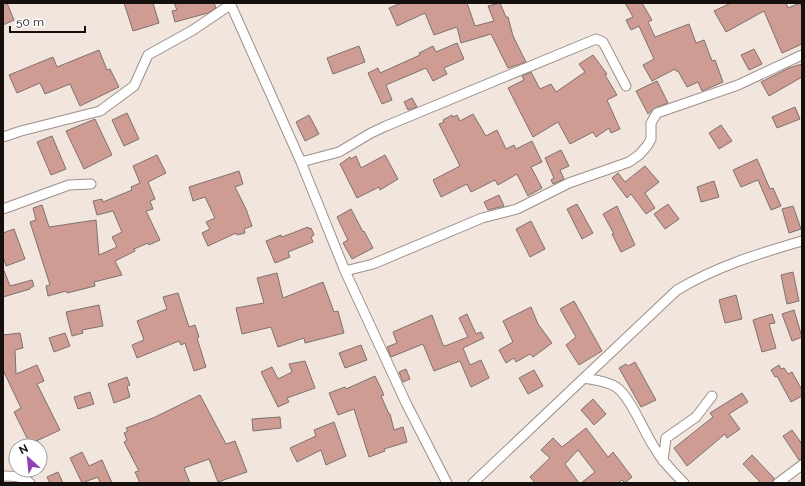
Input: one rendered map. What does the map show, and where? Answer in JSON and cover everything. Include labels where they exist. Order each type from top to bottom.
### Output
[{"type":"street","points":[[3,137],[100,111],[134,86],[148,55],[193,30],[230,4],[301,162],[345,271],[406,403],[447,483]]},
{"type":"street","points":[[301,162],[339,152],[376,130],[596,39],[603,42],[626,86]]},
{"type":"street","points":[[345,271],[373,264],[482,218],[517,209],[569,184],[629,162],[648,146],[651,139],[651,123],[657,113],[738,85],[802,55]]},
{"type":"street","points":[[3,209],[69,185],[91,184]]},
{"type":"street","points":[[473,483],[677,290],[704,274],[755,255],[802,241]]},
{"type":"street","points":[[584,378],[606,382],[617,388],[626,398],[640,426],[663,461],[684,483]]},
{"type":"street","points":[[663,461],[666,438],[696,417],[712,396]]},
{"type":"street","points":[[778,483],[802,465]]},
{"type":"street","points":[[3,476],[16,476],[25,479],[30,483]]},
{"type":"building","points":[[3,3],[7,3],[14,20],[3,25]]},
{"type":"building","points":[[124,3],[153,3],[159,23],[133,31]]},
{"type":"building","points":[[174,3],[214,3],[216,8],[208,13],[175,22],[172,11],[177,10]]},
{"type":"building","points":[[401,3],[467,3],[475,26],[494,21],[488,6],[500,3],[506,17],[508,17],[513,36],[526,62],[508,68],[491,34],[461,43],[457,27],[434,35],[425,13],[397,26],[389,8]]},
{"type":"building","points":[[625,3],[642,3],[652,20],[648,22],[655,37],[689,24],[696,43],[704,40],[712,61],[715,60],[723,82],[702,91],[698,82],[687,87],[678,71],[675,69],[652,81],[643,65],[654,59],[639,26],[631,30],[626,20],[633,17]]},
{"type":"building","points":[[731,3],[786,3],[788,8],[800,3],[802,7],[802,44],[782,53],[764,11],[726,32],[714,11]]},
{"type":"building","points":[[457,43],[464,59],[444,68],[447,74],[433,81],[426,68],[386,85],[392,100],[382,104],[368,73],[378,68],[380,73],[420,55],[419,53],[433,46],[436,52]]},
{"type":"building","points":[[359,46],[365,62],[333,74],[327,58]]},
{"type":"building","points":[[754,49],[762,64],[749,70],[741,55]]},
{"type":"building","points":[[99,50],[107,70],[110,69],[119,87],[80,106],[70,84],[45,94],[40,83],[17,93],[9,75],[53,57],[57,67]]},
{"type":"building","points":[[593,55],[607,74],[605,75],[617,95],[607,100],[620,129],[611,133],[609,128],[596,137],[593,132],[570,144],[558,122],[533,137],[508,88],[524,80],[522,76],[531,72],[540,89],[551,84],[556,92],[585,72],[579,64]]},
{"type":"building","points":[[802,64],[802,77],[769,96],[761,82],[789,68]]},
{"type":"building","points":[[657,81],[668,103],[655,108],[648,114],[636,91]]},
{"type":"building","points":[[412,98],[417,107],[408,110],[404,102]]},
{"type":"building","points":[[795,107],[800,119],[777,128],[772,117]]},
{"type":"building","points":[[127,113],[139,139],[124,146],[112,120]]},
{"type":"building","points":[[473,114],[486,136],[497,130],[506,149],[514,145],[516,149],[532,141],[542,162],[531,167],[542,188],[528,196],[517,174],[498,185],[495,180],[471,192],[467,184],[441,197],[433,180],[460,166],[439,124],[444,122],[443,120],[452,115],[453,117],[457,115],[460,121]]},
{"type":"building","points":[[309,115],[319,134],[305,141],[296,122]]},
{"type":"building","points":[[95,119],[112,155],[84,169],[66,131]]},
{"type":"building","points":[[721,125],[732,141],[719,149],[709,133]]},
{"type":"building","points":[[52,136],[66,169],[51,175],[37,142]]},
{"type":"building","points":[[561,150],[569,166],[560,170],[564,179],[553,184],[551,180],[554,178],[545,158]]},
{"type":"building","points":[[157,155],[166,173],[148,182],[155,199],[150,201],[153,209],[146,211],[160,240],[134,249],[135,251],[115,261],[122,275],[94,282],[95,286],[48,296],[46,286],[50,285],[30,222],[36,220],[33,208],[42,205],[49,227],[96,220],[99,255],[117,247],[112,237],[122,232],[113,211],[97,215],[93,201],[102,199],[103,202],[132,190],[131,187],[140,183],[133,166]]},
{"type":"building","points":[[385,155],[398,179],[380,190],[379,187],[357,198],[340,164],[350,157],[351,159],[356,156],[361,168]]},
{"type":"building","points":[[757,159],[770,189],[773,188],[781,206],[771,210],[758,180],[741,187],[733,170]]},
{"type":"building","points":[[645,166],[659,182],[645,193],[655,208],[646,214],[631,194],[627,198],[612,178],[618,173],[625,182]]},
{"type":"building","points":[[239,171],[243,184],[235,187],[246,209],[252,226],[244,229],[245,233],[237,235],[236,233],[208,246],[202,233],[210,229],[206,222],[215,218],[205,197],[193,201],[189,187]]},
{"type":"building","points":[[714,181],[719,197],[701,202],[697,187]]},
{"type":"building","points":[[499,195],[504,206],[488,210],[484,202]]},
{"type":"building","points":[[577,204],[593,233],[582,239],[567,209]]},
{"type":"building","points":[[668,204],[679,219],[665,229],[654,214]]},
{"type":"building","points":[[617,206],[635,245],[621,252],[612,234],[614,234],[603,214]]},
{"type":"building","points":[[793,206],[801,229],[789,233],[782,209]]},
{"type":"building","points":[[351,209],[373,248],[352,259],[343,243],[348,240],[337,217]]},
{"type":"building","points":[[531,221],[545,249],[530,257],[516,229]]},
{"type":"building","points":[[308,227],[309,229],[311,228],[314,235],[311,237],[313,242],[288,252],[290,257],[275,263],[266,241],[281,235],[282,237]]},
{"type":"building","points":[[14,229],[25,259],[6,266],[3,256],[3,233]]},
{"type":"building","points":[[3,268],[10,286],[32,280],[34,286],[30,289],[3,297]]},
{"type":"building","points":[[793,272],[799,301],[787,304],[781,275]]},
{"type":"building","points":[[277,273],[283,298],[323,282],[334,312],[338,311],[344,333],[305,343],[304,338],[278,347],[271,327],[242,334],[236,308],[264,303],[257,278]]},
{"type":"building","points":[[178,293],[189,327],[195,325],[199,337],[197,338],[206,367],[194,371],[185,343],[181,345],[179,341],[137,358],[132,345],[144,340],[137,321],[167,309],[163,297]]},
{"type":"building","points":[[736,295],[742,319],[725,323],[719,300]]},
{"type":"building","points":[[574,301],[602,351],[579,365],[566,345],[576,337],[560,309]]},
{"type":"building","points":[[99,305],[103,326],[82,330],[83,333],[72,336],[66,312]]},
{"type":"building","points":[[531,307],[538,324],[552,343],[533,357],[530,354],[516,362],[514,358],[506,363],[499,350],[513,342],[503,321]]},
{"type":"building","points":[[794,310],[802,337],[792,341],[782,314]]},
{"type":"building","points":[[467,314],[476,334],[481,332],[484,338],[463,348],[470,365],[481,360],[489,378],[471,387],[460,361],[434,371],[423,344],[391,357],[387,347],[397,343],[393,332],[432,315],[443,345],[445,346],[468,337],[459,318]]},
{"type":"building","points":[[772,314],[775,323],[769,324],[776,348],[762,352],[753,320]]},
{"type":"building","points":[[20,333],[23,348],[15,350],[16,374],[37,365],[44,381],[37,384],[60,430],[43,438],[27,438],[14,412],[21,408],[3,370],[3,335]]},
{"type":"building","points":[[65,333],[70,346],[54,352],[49,338]]},
{"type":"building","points":[[361,345],[367,360],[345,368],[339,353]]},
{"type":"building","points":[[305,361],[315,388],[287,398],[289,402],[278,407],[261,372],[272,367],[278,379],[292,372],[289,364]]},
{"type":"building","points":[[635,362],[656,400],[641,407],[619,368],[626,364],[628,366]]},
{"type":"building","points":[[779,365],[781,369],[784,368],[788,374],[792,372],[802,390],[802,396],[791,402],[777,376],[775,377],[771,370]]},
{"type":"building","points":[[406,369],[410,379],[403,382],[399,372]]},
{"type":"building","points":[[534,370],[543,386],[528,394],[519,378]]},
{"type":"building","points":[[375,376],[384,395],[381,396],[390,414],[394,430],[403,427],[407,442],[384,449],[385,451],[369,457],[354,409],[338,415],[329,393],[345,387],[346,389]]},
{"type":"building","points":[[127,377],[130,385],[127,386],[130,397],[114,403],[108,384]]},
{"type":"building","points":[[90,392],[94,404],[78,409],[74,397]]},
{"type":"building","points":[[742,393],[748,402],[729,414],[740,429],[727,438],[725,434],[687,466],[674,448],[713,417],[710,413]]},
{"type":"building","points":[[200,395],[226,444],[235,441],[247,472],[218,482],[209,459],[184,468],[190,483],[140,483],[135,472],[139,471],[124,442],[127,440],[124,433],[128,431],[126,428],[153,418]]},
{"type":"building","points":[[593,399],[606,414],[594,425],[581,410]]},
{"type":"building","points":[[280,417],[281,428],[253,431],[252,419]]},
{"type":"building","points":[[334,422],[346,456],[326,465],[321,450],[297,462],[290,448],[316,436],[314,430]]},
{"type":"building","points":[[586,428],[608,457],[613,452],[632,477],[625,483],[622,480],[618,483],[581,483],[595,472],[578,450],[565,464],[579,483],[535,483],[530,477],[550,458],[541,450],[553,438],[562,447]]},
{"type":"building","points":[[792,430],[802,444],[802,459],[799,460],[783,436]]},
{"type":"building","points":[[82,452],[89,466],[102,460],[112,483],[100,483],[98,477],[82,483],[70,458]]},
{"type":"building","points":[[752,455],[774,478],[772,483],[761,483],[743,464]]},
{"type":"building","points":[[58,472],[63,483],[50,483],[48,477]]}]
